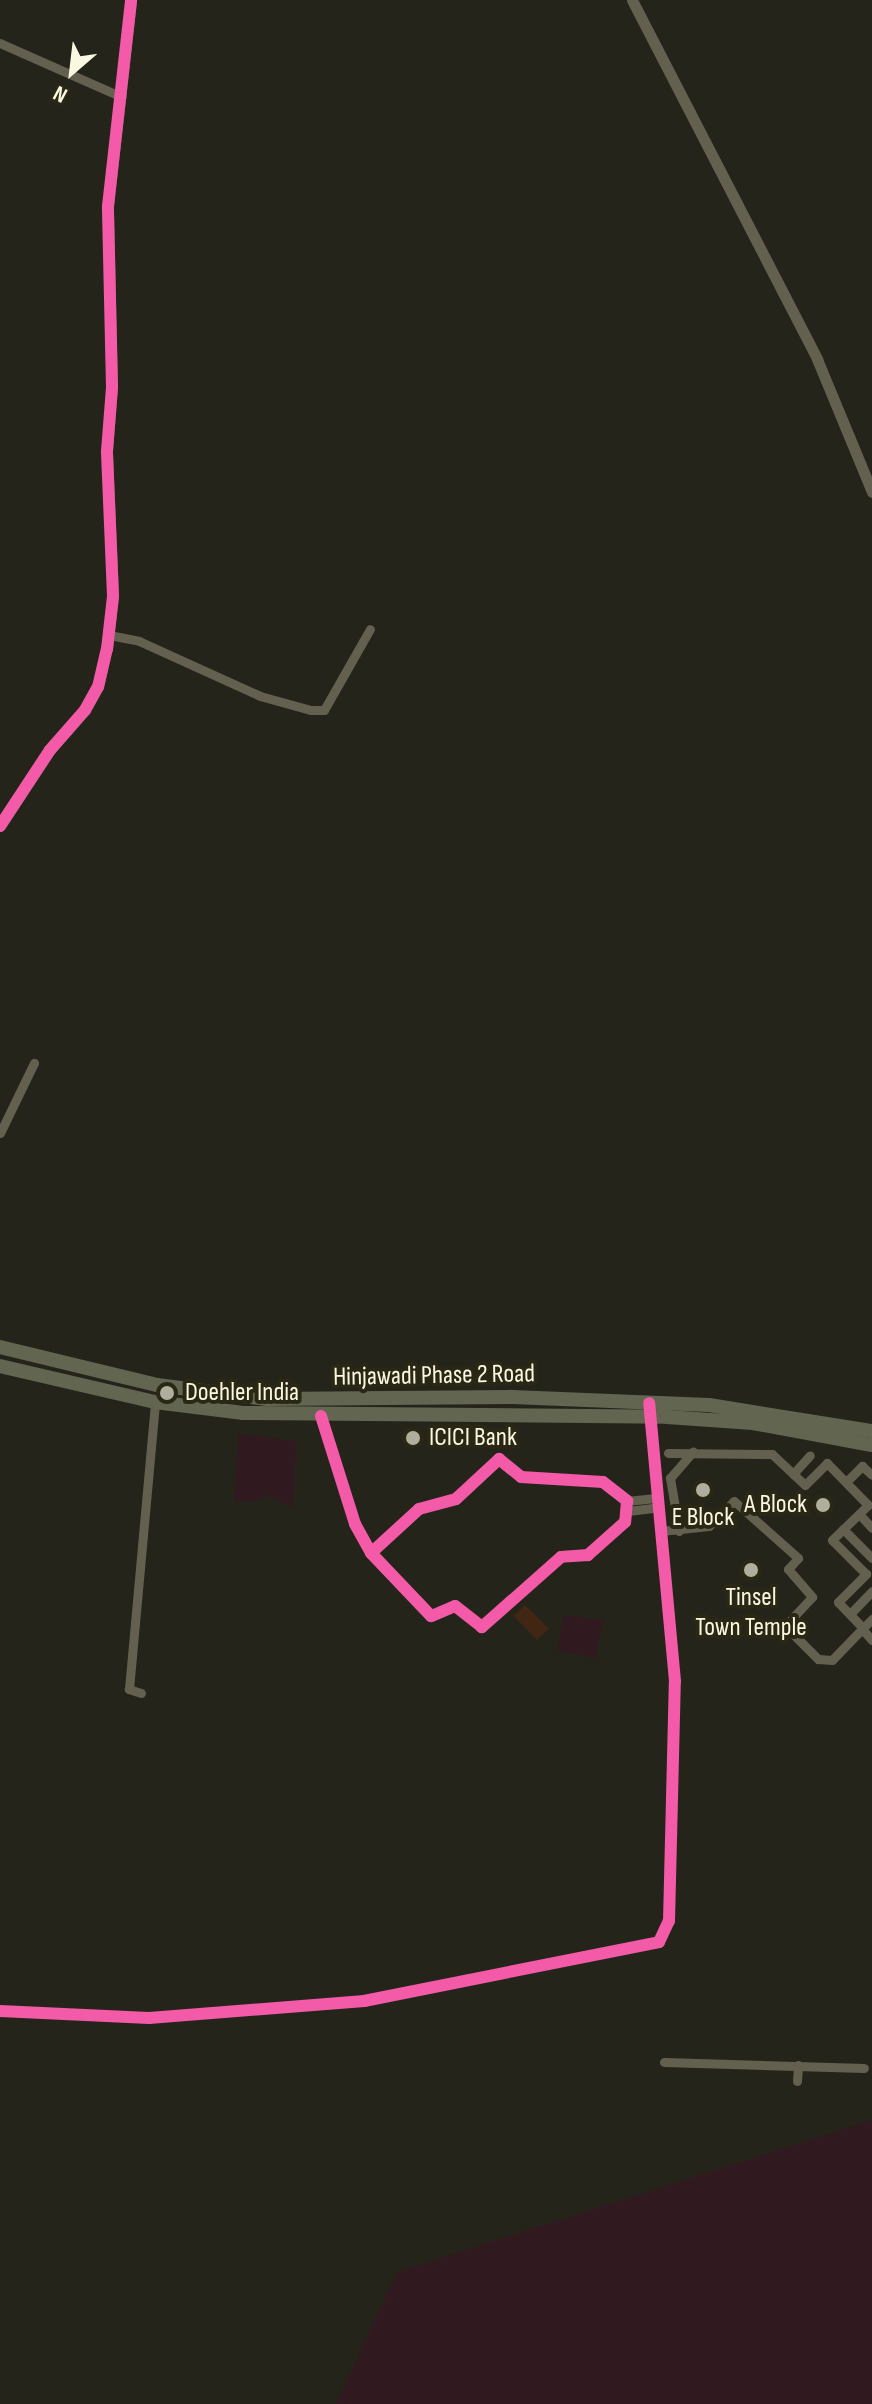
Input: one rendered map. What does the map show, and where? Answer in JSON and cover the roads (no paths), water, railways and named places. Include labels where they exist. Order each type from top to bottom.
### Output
[{"type":"main road","name":"Hinjawadi Phase 2 Road","points":[[0,1347],[157,1385],[304,1401],[487,1397],[650,1410],[753,1423],[872,1445]]},
{"type":"main road","name":"Hinjawadi Phase 2 Road","points":[[0,1366],[155,1402],[321,1416],[736,1408],[872,1431]]},
{"type":"main road","points":[[155,1402],[157,1385]]},
{"type":"street","points":[[0,826],[50,750],[85,710],[98,687],[109,635],[113,596],[107,451],[112,387],[108,206],[131,0]]},
{"type":"street","points":[[632,0],[817,359],[872,492]]},
{"type":"street","points":[[0,43],[122,97]]},
{"type":"street","points":[[109,635],[139,641],[260,696],[311,710],[324,710],[370,629]]},
{"type":"street","points":[[0,1133],[34,1063]]},
{"type":"street","points":[[141,1693],[129,1689],[155,1402]]},
{"type":"street","points":[[0,2011],[149,2018],[364,2001],[659,1942],[669,1921],[675,1681],[650,1410]]},
{"type":"street","points":[[321,1416],[355,1524],[371,1553],[431,1616],[455,1606],[482,1627],[558,1559],[588,1555],[625,1522],[627,1506]]},
{"type":"street","points":[[679,1531],[668,1451],[772,1454],[805,1485],[827,1463],[868,1505],[832,1540],[866,1574],[838,1602],[872,1640]]},
{"type":"street","points":[[670,1478],[693,1452]]},
{"type":"street","points":[[793,1474],[810,1455]]},
{"type":"street","points":[[371,1553],[419,1509],[456,1499],[499,1459],[521,1477],[603,1482],[627,1506]]},
{"type":"street","points":[[846,1482],[862,1466],[872,1475]]},
{"type":"street","points":[[661,1531],[709,1526],[734,1501],[798,1558],[788,1569],[812,1597],[785,1626],[818,1659],[832,1660],[872,1619]]},
{"type":"street","points":[[627,1506],[658,1502]]},
{"type":"street","points":[[859,1514],[872,1528]]},
{"type":"street","points":[[843,1529],[872,1558]]},
{"type":"street","points":[[850,1614],[872,1591]]},
{"type":"street","points":[[664,2062],[864,2068]]},
{"type":"street","points":[[797,2081],[798,2065]]},
{"type":"place","name":"Doehler India","points":[[167,1393]]},
{"type":"place","name":"ICICI Bank","points":[[413,1438]]},
{"type":"place","name":"E Block","points":[[703,1490]]},
{"type":"place","name":"A Block","points":[[823,1505]]},
{"type":"place","name":"Tinsel Town Temple","points":[[751,1570]]}]
